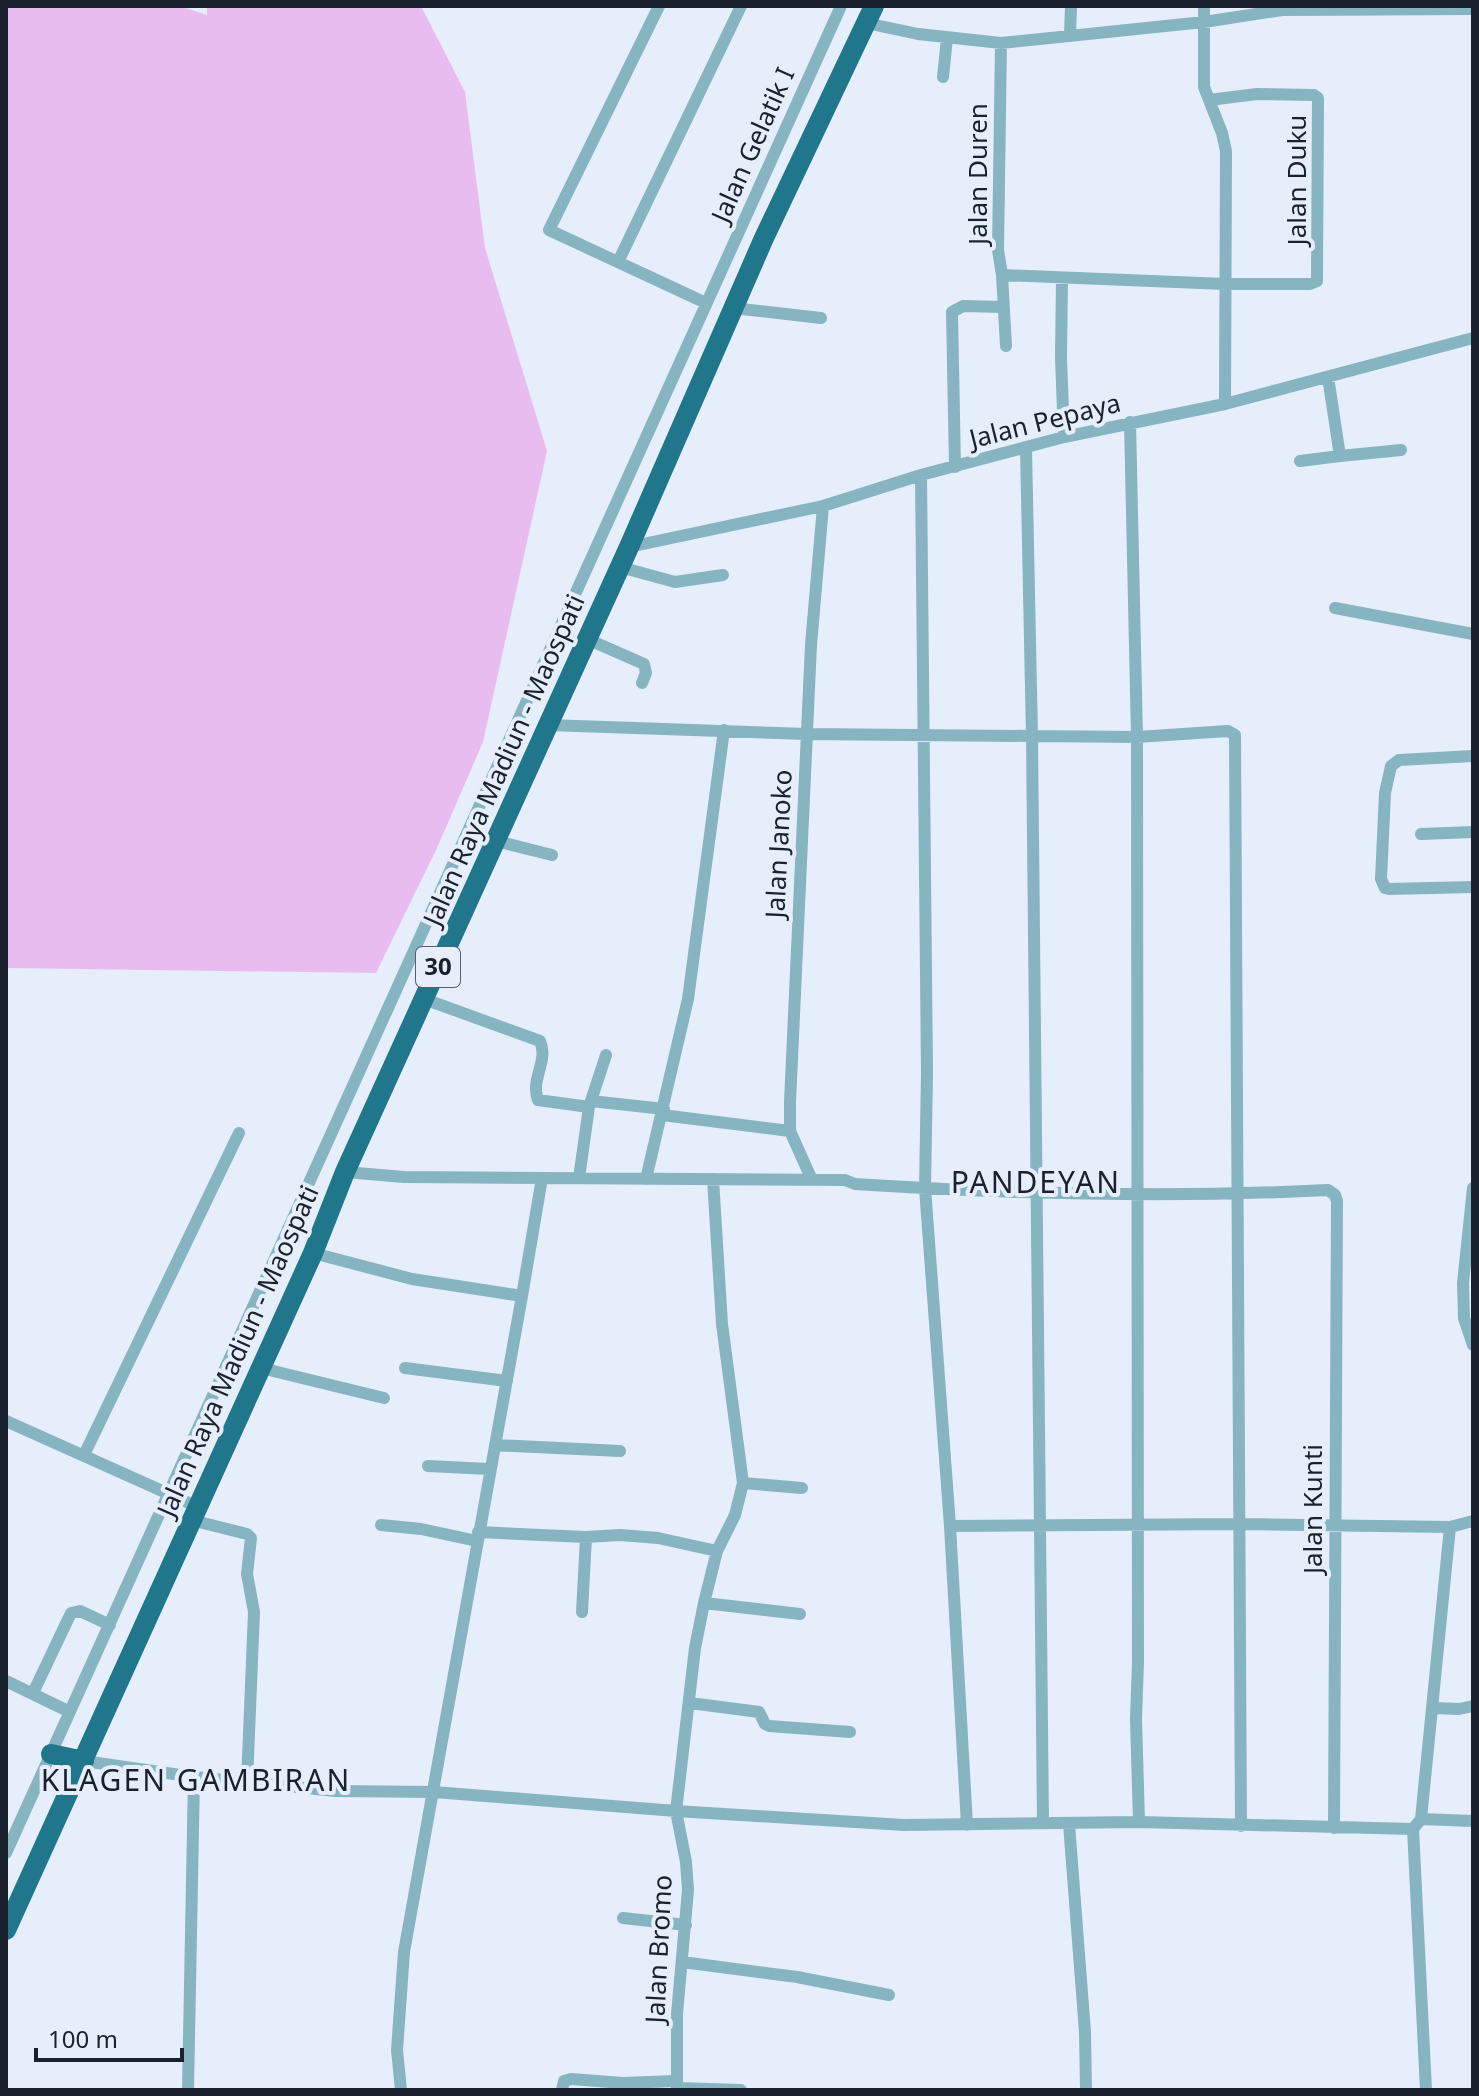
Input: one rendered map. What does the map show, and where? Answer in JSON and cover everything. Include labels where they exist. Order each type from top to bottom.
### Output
[{"type":"highway","name":"Jalan Raya Madiun - Maospati","points":[[8,1921],[84,1761],[313,1253],[345,1172],[629,547],[733,308],[870,14]]},
{"type":"highway","points":[[51,1754],[84,1761]]},
{"type":"street","points":[[659,6],[549,230],[706,303]]},
{"type":"street","points":[[618,262],[741,6]]},
{"type":"street","name":"Jalan Gelatik I","points":[[6,1853],[454,856],[841,6]]},
{"type":"street","points":[[1070,36],[1071,6]]},
{"type":"street","points":[[1204,6],[1203,74],[1225,142],[1225,404]]},
{"type":"street","points":[[870,14],[947,38],[1001,43],[1204,22],[1282,10],[1473,9]]},
{"type":"street","points":[[943,77],[947,38]]},
{"type":"street","name":"Jalan Duren","points":[[1001,43],[998,250],[1002,275],[1225,284]]},
{"type":"street","name":"Jalan Duku","points":[[1209,100],[1257,94],[1314,95],[1320,104],[1317,281],[1310,284],[1225,284]]},
{"type":"street","points":[[1002,275],[1006,346]]},
{"type":"street","points":[[1062,278],[1064,437]]},
{"type":"street","points":[[955,467],[952,312],[963,306],[1003,307]]},
{"type":"street","points":[[733,308],[821,318]]},
{"type":"street","name":"Jalan Pepaya","points":[[629,547],[823,506],[921,475],[1064,437],[1225,404],[1473,338]]},
{"type":"street","points":[[1328,377],[1340,456]]},
{"type":"street","points":[[1130,422],[1137,737],[1136,1719],[1139,1822]]},
{"type":"street","points":[[1026,448],[1032,736],[1043,1823]]},
{"type":"street","points":[[1300,461],[1401,450]]},
{"type":"street","points":[[921,475],[927,1073],[925,1188],[950,1526],[967,1825]]},
{"type":"street","name":"Jalan Janoko","points":[[812,1180],[790,1131],[790,1107],[806,734],[823,506]]},
{"type":"street","points":[[620,567],[675,582],[723,575]]},
{"type":"street","points":[[1335,608],[1473,634]]},
{"type":"street","points":[[587,639],[644,664],[646,673],[642,683]]},
{"type":"street","points":[[548,725],[806,734],[1137,737],[1228,731],[1235,735],[1241,1826]]},
{"type":"street","points":[[646,1179],[688,999],[724,730]]},
{"type":"street","points":[[1473,756],[1403,759],[1391,766],[1385,793],[1381,879],[1385,888],[1389,889],[1473,887]]},
{"type":"street","points":[[1421,834],[1473,832]]},
{"type":"street","points":[[496,841],[552,855]]},
{"type":"street","points":[[424,999],[540,1041],[544,1050],[534,1089],[538,1100],[663,1112],[790,1131]]},
{"type":"street","points":[[579,1178],[590,1104],[606,1055]]},
{"type":"street","points":[[84,1455],[239,1133]]},
{"type":"street","points":[[345,1172],[404,1177],[812,1180],[925,1188],[1236,1194]]},
{"type":"street","points":[[401,2090],[397,2050],[404,1952],[542,1178]]},
{"type":"street","points":[[713,1179],[722,1324],[743,1483],[802,1488]]},
{"type":"street","points":[[1473,1188],[1463,1283],[1473,1345]]},
{"type":"street","name":"Jalan Kunti","points":[[1236,1194],[1332,1191],[1337,1201],[1334,1828]]},
{"type":"street","points":[[313,1253],[412,1279],[522,1296]]},
{"type":"street","points":[[261,1368],[384,1398]]},
{"type":"street","points":[[405,1368],[507,1381]]},
{"type":"street","points":[[6,1421],[167,1492],[195,1514],[251,1538],[247,1574],[254,1612],[247,1782]]},
{"type":"street","points":[[495,1445],[620,1451]]},
{"type":"street","points":[[428,1466],[489,1469]]},
{"type":"street","name":"Jalan Bromo","points":[[677,2086],[677,2014],[686,1925],[686,1862],[676,1811],[695,1648],[704,1603],[717,1551],[735,1515],[743,1483]]},
{"type":"street","points":[[950,1526],[1240,1524],[1450,1527],[1473,1521]]},
{"type":"street","points":[[381,1525],[478,1536],[620,1535],[658,1538],[717,1551]]},
{"type":"street","points":[[1426,2090],[1417,1824],[1434,1708],[1450,1527]]},
{"type":"street","points":[[582,1612],[586,1537]]},
{"type":"street","points":[[704,1603],[800,1614]]},
{"type":"street","points":[[33,1693],[71,1613],[80,1611],[110,1625]]},
{"type":"street","points":[[6,1681],[70,1712]]},
{"type":"street","points":[[690,1703],[759,1712],[769,1726],[850,1732]]},
{"type":"street","points":[[1434,1708],[1473,1706]]},
{"type":"street","points":[[84,1761],[194,1777],[336,1791],[434,1792],[904,1825],[1139,1822],[1334,1828],[1473,1821]]},
{"type":"street","points":[[188,2090],[194,1777]]},
{"type":"street","points":[[1069,1824],[1085,2032],[1086,2090]]},
{"type":"street","points":[[623,1918],[686,1925]]},
{"type":"street","points":[[682,1962],[797,1977],[889,1995]]},
{"type":"street","points":[[562,2090],[564,2081],[571,2079],[741,2090]]},
{"type":"shaded area","points":[[6,6],[180,6],[207,15],[207,6],[421,6],[465,92],[485,248],[547,451],[483,742],[437,848],[376,973],[6,968]]},
{"type":"district","name":"PANDEYAN","points":[[1036,1183]]},
{"type":"district","name":"KLAGEN GAMBIRAN","points":[[196,1781]]}]
